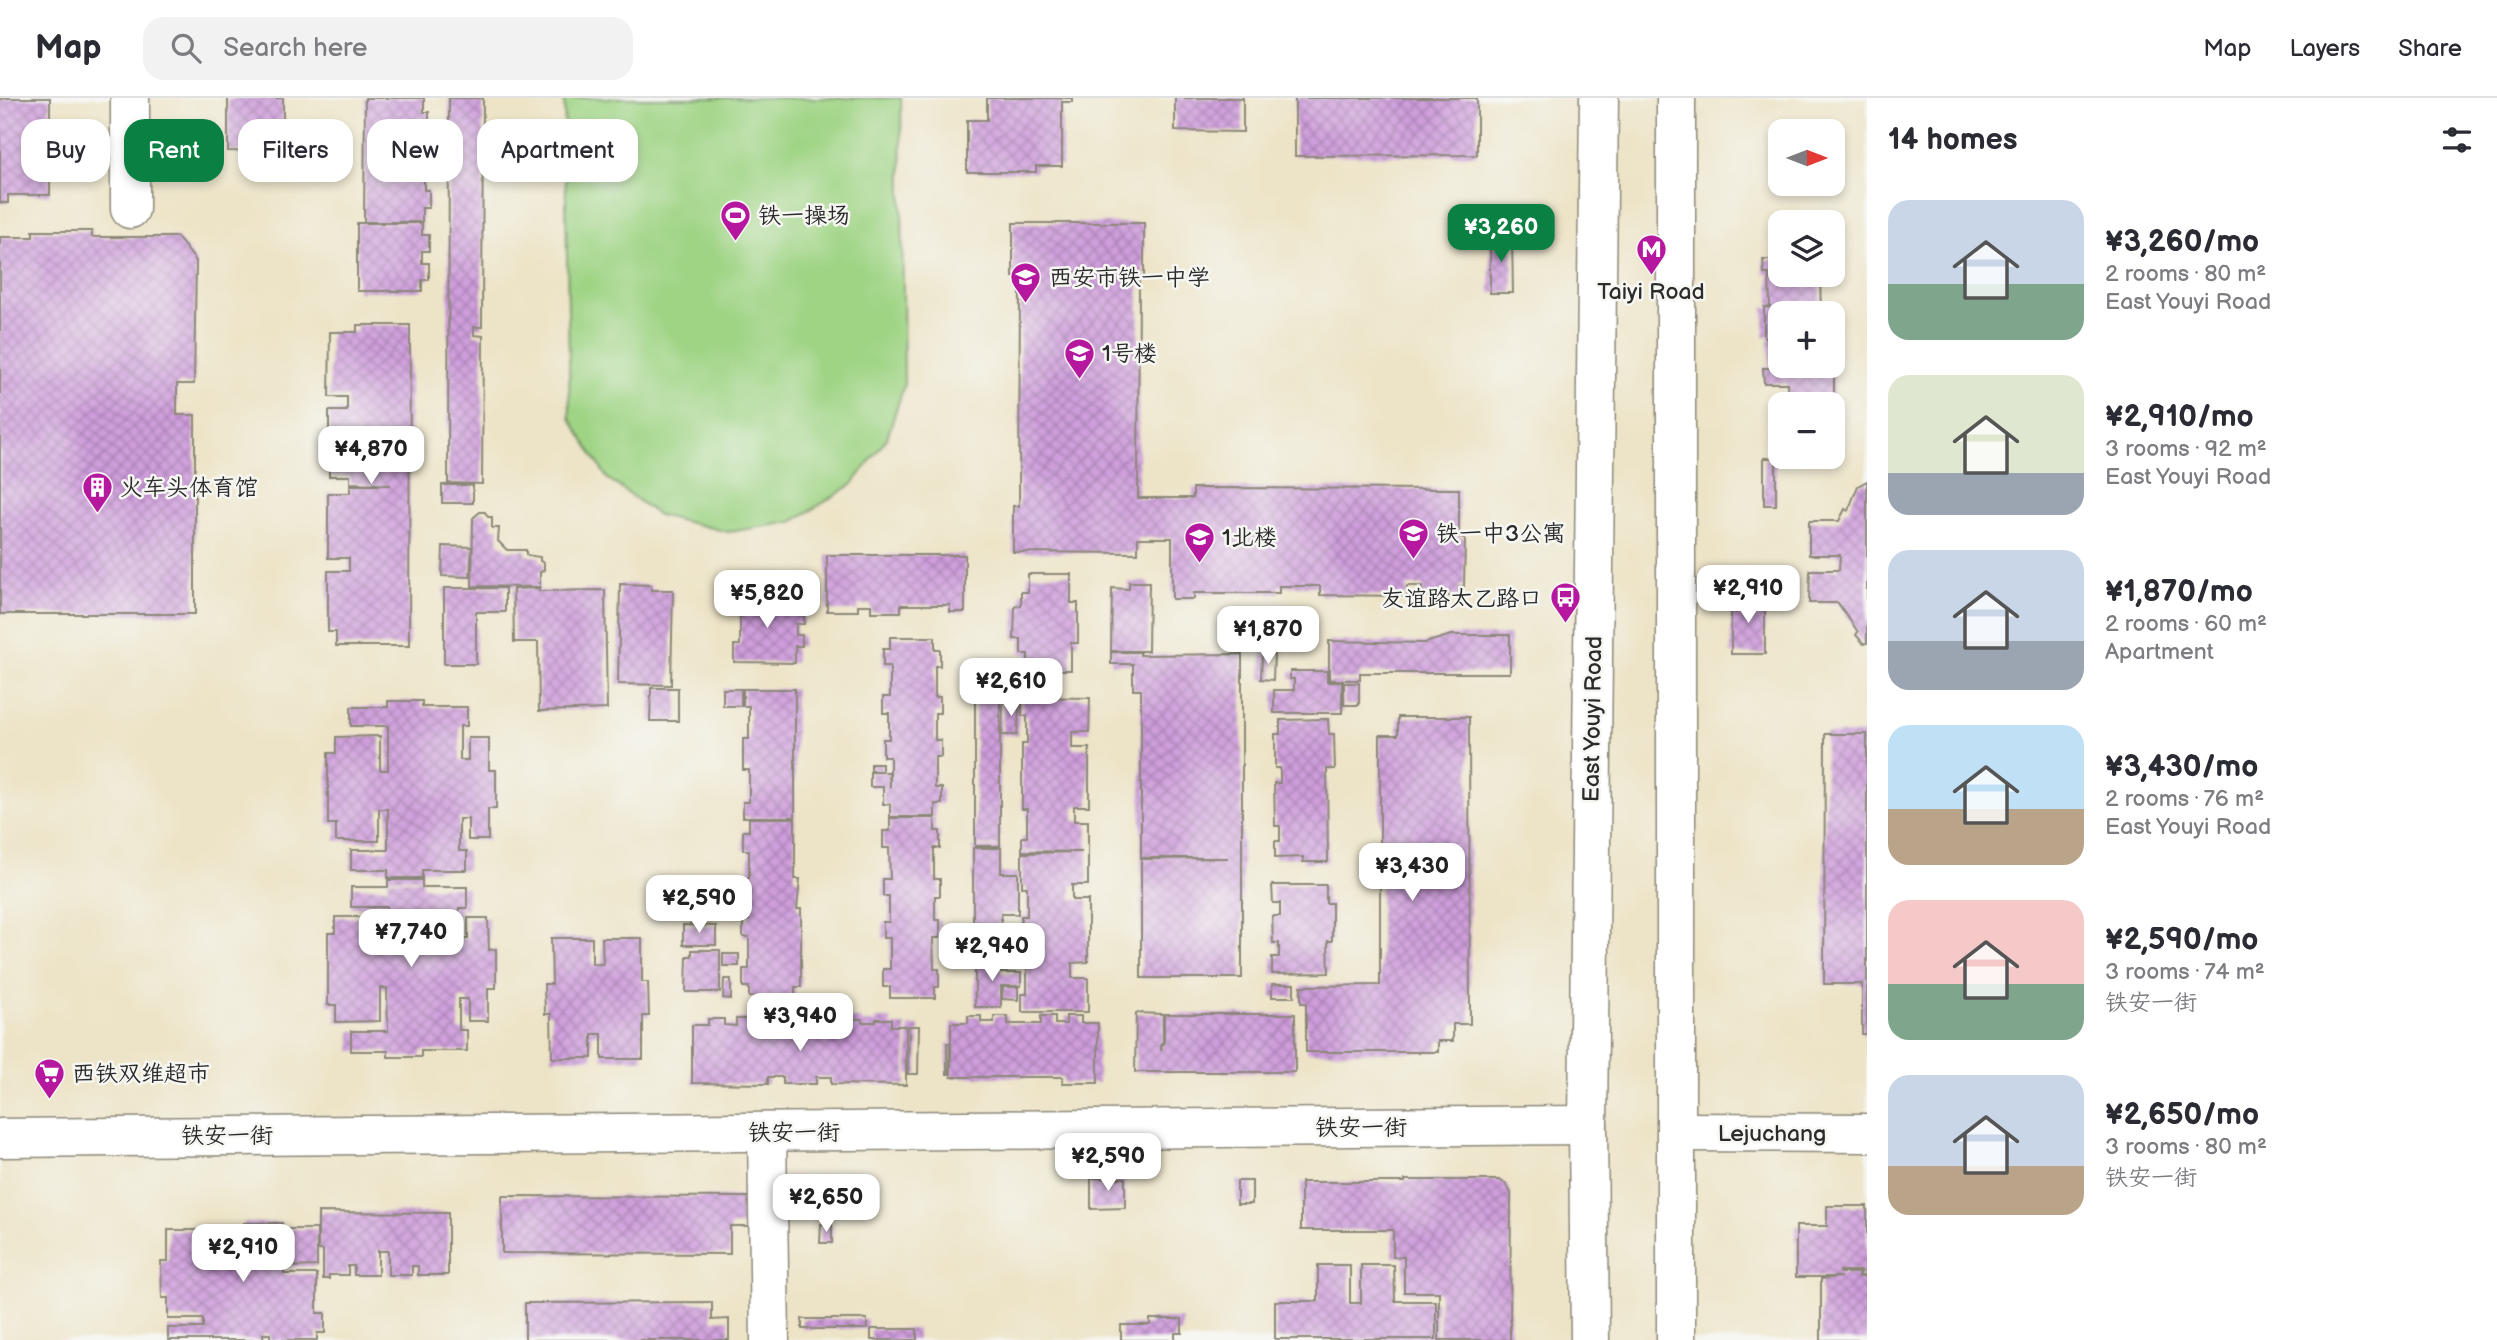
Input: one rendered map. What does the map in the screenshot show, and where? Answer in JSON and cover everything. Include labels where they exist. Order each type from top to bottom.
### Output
[{"type":"main road","points":[[130,98],[130,209]]},
{"type":"main road","name":"East Youyi Road","points":[[1590,1340],[1588,1125],[1599,98]]},
{"type":"main road","points":[[1676,98],[1676,1340]]},
{"type":"main road","name":"铁安一街","points":[[0,1138],[1588,1125]]},
{"type":"main road","points":[[767,1132],[770,1340]]},
{"type":"main road","name":"Lejuchang","points":[[1678,1132],[1867,1133]]},
{"type":"green space","name":"铁一操场","points":[[564,98],[901,98],[904,385],[887,438],[853,484],[792,522],[728,532],[658,515],[607,478],[570,418],[566,182],[638,182],[638,119],[564,119]]},
{"type":"building","points":[[50,98],[50,119],[21,119],[21,182],[50,182],[50,195],[8,195],[8,203],[0,203],[0,99]]},
{"type":"building","points":[[228,98],[283,98],[283,119],[238,119],[238,151],[228,151]]},
{"type":"building","points":[[365,98],[424,98],[424,112],[429,112],[429,119],[367,119],[367,182],[424,182],[424,190],[429,190],[429,208],[422,208],[422,222],[364,222]]},
{"type":"building","points":[[449,98],[483,98],[483,119],[477,119],[477,182],[483,182],[482,327],[474,327],[474,335],[483,336],[482,484],[448,483],[449,182],[463,182],[463,119],[449,119]]},
{"type":"building","points":[[987,98],[1072,98],[1072,102],[1062,102],[1062,166],[1036,166],[1036,172],[967,172],[967,120],[987,120]]},
{"type":"building","points":[[1175,98],[1243,98],[1243,132],[1175,131]]},
{"type":"building","points":[[1295,98],[1477,98],[1477,155],[1295,156]]},
{"type":"building","points":[[357,223],[422,223],[422,235],[429,235],[429,251],[422,251],[422,263],[429,263],[429,280],[422,280],[422,291],[357,291]]},
{"type":"building","points":[[1013,223],[1144,223],[1144,276],[1139,276],[1138,498],[1193,498],[1193,488],[1459,489],[1459,537],[1465,538],[1464,586],[1459,586],[1459,596],[1422,596],[1422,586],[1407,586],[1407,596],[1320,595],[1320,586],[1279,586],[1279,593],[1194,593],[1194,599],[1172,599],[1172,538],[1138,538],[1138,553],[1013,552],[1013,506],[1019,506],[1020,277],[1013,277]]},
{"type":"building","name":"火车头体育馆","points":[[33,231],[92,231],[92,237],[177,237],[196,261],[194,384],[177,384],[177,415],[195,415],[195,614],[0,614],[0,237],[33,237]]},
{"type":"building","points":[[1490,235],[1512,235],[1513,293],[1490,293]]},
{"type":"building","points":[[1763,260],[1768,260],[1768,274],[1764,274]]},
{"type":"building","points":[[1769,287],[1820,287],[1821,301],[1770,301]]},
{"type":"building","points":[[1764,307],[1768,307],[1768,337],[1764,337]]},
{"type":"building","points":[[357,325],[410,325],[409,646],[336,646],[336,632],[328,632],[328,571],[349,571],[349,558],[328,558],[328,493],[350,493],[350,485],[391,485],[350,483],[350,476],[329,476],[329,411],[347,411],[347,397],[329,397],[330,332],[357,332]]},
{"type":"building","points":[[1763,368],[1768,368],[1768,378],[1834,378],[1834,392],[1787,392],[1787,383],[1764,383]]},
{"type":"building","points":[[1764,458],[1768,458],[1768,469],[1776,469],[1776,505],[1764,505]]},
{"type":"building","points":[[1867,481],[1867,643],[1864,644],[1838,603],[1809,603],[1810,570],[1839,570],[1840,555],[1809,555],[1809,521],[1839,521],[1845,509],[1848,511],[1858,486]]},
{"type":"building","points":[[442,485],[473,485],[473,503],[442,503]]},
{"type":"building","points":[[480,512],[492,517],[492,528],[499,528],[498,541],[507,550],[526,550],[526,555],[540,557],[544,570],[540,572],[540,587],[472,586],[473,518]]},
{"type":"building","points":[[443,546],[472,547],[470,577],[442,576]]},
{"type":"building","points":[[827,555],[965,555],[965,612],[950,612],[950,605],[901,605],[901,612],[871,612],[871,605],[858,605],[858,611],[827,611]]},
{"type":"building","points":[[1028,574],[1071,574],[1071,603],[1078,603],[1078,643],[1071,643],[1071,670],[1028,670],[1028,654],[1021,654],[1021,639],[1014,639],[1015,606],[1021,606],[1021,592],[1028,592]]},
{"type":"building","points":[[1129,582],[1149,582],[1148,651],[1111,651],[1112,588],[1129,589]]},
{"type":"building","points":[[620,584],[651,585],[651,590],[673,590],[671,685],[618,684]]},
{"type":"building","points":[[444,588],[505,588],[505,612],[476,612],[476,664],[444,664]]},
{"type":"building","points":[[539,588],[539,591],[605,590],[607,709],[539,711],[538,642],[514,642],[513,589]]},
{"type":"building","points":[[1731,596],[1765,596],[1765,654],[1731,654]]},
{"type":"building","points":[[734,597],[795,597],[795,612],[804,612],[804,624],[796,624],[796,635],[802,635],[802,646],[795,646],[795,663],[734,662],[734,645],[740,645],[740,615],[734,615]]},
{"type":"building","points":[[1451,635],[1510,635],[1510,673],[1360,673],[1360,680],[1329,680],[1329,641],[1425,643]]},
{"type":"building","points":[[890,637],[935,637],[935,650],[940,650],[940,666],[935,666],[935,697],[940,697],[940,713],[935,713],[935,740],[941,740],[941,757],[935,757],[935,788],[942,788],[942,804],[935,804],[935,817],[890,817],[890,804],[883,804],[883,787],[870,787],[870,772],[889,772],[890,788],[890,757],[883,757],[883,739],[889,739],[889,713],[883,713],[883,697],[890,697],[890,666],[883,666],[883,649],[890,649]]},
{"type":"building","points":[[1111,652],[1140,652],[1140,655],[1242,654],[1242,978],[1141,978],[1141,859],[1228,858],[1141,858],[1141,690],[1133,690],[1133,664],[1111,664]]},
{"type":"building","points":[[1262,653],[1274,654],[1273,680],[1261,679]]},
{"type":"building","points":[[976,661],[992,661],[991,675],[976,675]]},
{"type":"building","points":[[1290,671],[1327,671],[1327,682],[1342,682],[1342,713],[1274,713],[1274,690],[1294,690],[1294,679],[1290,679]]},
{"type":"building","points":[[1344,683],[1359,683],[1359,705],[1344,705]]},
{"type":"building","points":[[651,688],[678,688],[678,721],[650,721]]},
{"type":"building","points":[[723,689],[741,689],[741,706],[723,706]]},
{"type":"building","points":[[743,689],[795,689],[795,817],[743,817],[743,802],[749,802],[749,770],[743,770],[743,739],[749,739],[749,706],[743,706]]},
{"type":"building","points":[[1022,697],[1090,698],[1089,732],[1072,732],[1072,748],[1089,748],[1089,806],[1074,806],[1074,821],[1088,821],[1088,885],[1072,885],[1072,900],[1088,900],[1088,962],[1072,963],[1072,978],[1088,978],[1088,1012],[1022,1012],[1022,994],[1027,994],[1027,965],[1021,965],[1021,916],[1027,916],[1027,887],[1022,887],[1022,853],[1082,852],[1022,851],[1022,837],[1027,837],[1027,809],[1022,809],[1022,744],[1027,744],[1027,716],[1022,716]]},
{"type":"building","points":[[975,698],[1000,698],[1000,846],[975,846]]},
{"type":"building","points":[[388,701],[422,701],[422,707],[467,707],[467,726],[460,726],[460,760],[468,760],[468,738],[489,738],[489,770],[496,770],[496,809],[488,809],[488,840],[468,840],[468,819],[459,819],[459,851],[467,851],[467,870],[422,870],[422,878],[388,878],[388,870],[351,870],[351,850],[388,850],[388,809],[379,809],[379,841],[336,841],[336,824],[328,824],[328,753],[336,753],[336,737],[380,736],[380,770],[388,770],[388,726],[351,726],[351,707],[388,707]]},
{"type":"building","points":[[1003,702],[1020,702],[1017,735],[1002,735]]},
{"type":"building","points":[[1398,717],[1469,717],[1470,1024],[1453,1024],[1453,1041],[1438,1041],[1438,1052],[1306,1052],[1306,1003],[1301,1003],[1301,986],[1380,985],[1380,735],[1398,735]]},
{"type":"building","points":[[1328,719],[1329,734],[1334,734],[1335,769],[1327,769],[1328,862],[1303,862],[1303,857],[1275,858],[1275,841],[1280,841],[1280,826],[1275,826],[1274,783],[1280,783],[1280,768],[1275,768],[1275,734],[1280,734],[1280,720]]},
{"type":"building","points":[[1825,734],[1867,734],[1867,1034],[1862,1034],[1862,984],[1824,984]]},
{"type":"building","points":[[871,764],[882,764],[882,771],[871,771]]},
{"type":"building","points":[[749,818],[795,818],[795,879],[800,879],[797,909],[801,909],[801,987],[795,987],[795,997],[749,997],[749,987],[743,987],[743,969],[749,969],[749,937],[743,937],[743,920],[749,920],[749,897],[743,897],[743,878],[749,878],[749,850],[743,850],[743,831],[749,831]]},
{"type":"building","points":[[890,818],[935,818],[935,831],[940,831],[940,848],[934,848],[934,879],[940,879],[940,896],[935,896],[935,920],[940,920],[940,938],[933,938],[934,969],[939,969],[939,987],[935,987],[935,998],[890,998],[890,987],[883,987],[883,969],[890,969],[890,938],[883,938],[883,922],[889,922],[889,896],[883,896],[883,879],[890,879],[889,848],[883,848],[883,831],[890,831]]},
{"type":"building","points":[[973,848],[1001,848],[1001,873],[1018,873],[1018,914],[1001,914],[1001,947],[973,947]]},
{"type":"building","points":[[388,880],[422,880],[422,887],[467,887],[467,908],[459,908],[459,939],[468,939],[468,918],[488,918],[489,950],[496,949],[496,988],[488,988],[488,1021],[468,1021],[468,999],[459,999],[459,1030],[467,1030],[467,1051],[421,1051],[421,1057],[388,1057],[388,1051],[351,1051],[351,1031],[388,1031],[387,988],[380,988],[380,1021],[336,1022],[336,1005],[328,1005],[328,933],[335,933],[335,917],[380,917],[380,950],[388,949],[387,907],[351,907],[351,887],[388,887]]},
{"type":"building","points":[[1272,885],[1326,885],[1326,903],[1332,903],[1332,941],[1328,941],[1329,973],[1272,974],[1272,957],[1279,957],[1279,943],[1273,943],[1272,916],[1280,916],[1280,903],[1273,903]]},
{"type":"building","points":[[683,925],[716,926],[716,945],[683,945]]},
{"type":"building","points":[[551,938],[592,938],[592,964],[603,964],[602,938],[642,938],[642,982],[648,982],[649,1016],[643,1016],[643,1059],[602,1059],[602,1034],[592,1034],[592,1058],[552,1058],[551,1014],[545,1014],[544,984],[552,984]]},
{"type":"building","points":[[974,948],[999,948],[999,959],[974,959]]},
{"type":"building","points":[[692,950],[720,950],[720,992],[686,992],[687,956],[692,956]]},
{"type":"building","points":[[723,954],[739,954],[739,966],[723,966]]},
{"type":"building","points":[[975,960],[1001,960],[1001,973],[1021,973],[1021,986],[1001,986],[1001,1007],[975,1007]]},
{"type":"building","points":[[724,979],[731,979],[731,999],[723,998]]},
{"type":"building","points":[[1272,984],[1294,984],[1294,997],[1272,997]]},
{"type":"building","points":[[1003,987],[1018,987],[1018,1000],[1002,999]]},
{"type":"building","points":[[1136,1013],[1163,1014],[1161,1051],[1164,1044],[1164,1014],[1295,1014],[1295,1072],[1135,1072]]},
{"type":"building","points":[[968,1016],[981,1016],[981,1022],[994,1022],[994,1016],[1008,1016],[1008,1024],[1041,1024],[1041,1016],[1055,1016],[1055,1024],[1066,1024],[1066,1016],[1081,1016],[1081,1023],[1098,1023],[1098,1083],[1063,1083],[1063,1077],[951,1077],[951,1023],[968,1023]]},
{"type":"building","points":[[708,1019],[724,1019],[724,1025],[736,1026],[736,1019],[753,1019],[753,1026],[783,1026],[783,1019],[816,1019],[816,1026],[847,1026],[847,1019],[876,1022],[876,1019],[891,1019],[891,1026],[906,1026],[906,1085],[831,1084],[831,1077],[816,1077],[816,1084],[783,1084],[783,1077],[768,1077],[768,1084],[692,1083],[692,1025],[708,1025]]},
{"type":"building","points":[[909,1026],[919,1026],[918,1074],[908,1074]]},
{"type":"building","points":[[947,1043],[950,1043],[949,1074],[947,1074]]},
{"type":"building","points":[[1091,1178],[1125,1178],[1125,1208],[1091,1209]]},
{"type":"building","points":[[1499,1180],[1506,1184],[1511,1193],[1510,1340],[1439,1340],[1439,1292],[1404,1292],[1404,1257],[1393,1257],[1393,1230],[1301,1230],[1301,1182]]},
{"type":"building","points":[[1237,1181],[1252,1181],[1252,1204],[1237,1204]]},
{"type":"building","points":[[502,1196],[753,1197],[753,1226],[730,1226],[730,1254],[502,1253]]},
{"type":"building","points":[[1827,1206],[1867,1206],[1867,1272],[1864,1272],[1867,1276],[1860,1276],[1860,1271],[1840,1273],[1858,1273],[1858,1277],[1867,1277],[1867,1340],[1821,1340],[1821,1279],[1841,1277],[1796,1277],[1796,1226],[1827,1226]]},
{"type":"building","points":[[318,1212],[448,1213],[448,1275],[418,1275],[418,1266],[412,1266],[412,1275],[388,1275],[388,1251],[378,1251],[378,1275],[354,1275],[354,1266],[348,1266],[348,1275],[329,1275],[329,1279],[323,1279],[323,1250],[318,1250]]},
{"type":"building","points":[[244,1223],[282,1223],[282,1229],[317,1229],[317,1266],[284,1267],[284,1274],[317,1274],[317,1313],[325,1313],[325,1333],[317,1333],[317,1340],[270,1340],[270,1334],[263,1334],[263,1340],[168,1340],[168,1328],[203,1328],[203,1319],[168,1319],[168,1298],[162,1298],[161,1261],[168,1261],[168,1230],[215,1230],[215,1260],[223,1260],[223,1246],[229,1246],[229,1230],[244,1230]]},
{"type":"building","points":[[821,1224],[832,1224],[832,1243],[820,1243]]},
{"type":"building","points":[[1318,1265],[1350,1265],[1350,1303],[1361,1303],[1361,1265],[1394,1265],[1395,1301],[1436,1301],[1436,1339],[1275,1339],[1275,1301],[1318,1301]]},
{"type":"building","points":[[712,1302],[712,1320],[729,1319],[729,1340],[525,1340],[525,1303]]},
{"type":"building","points":[[802,1319],[867,1319],[867,1329],[802,1329]]},
{"type":"building","points":[[1150,1319],[1182,1319],[1182,1333],[1175,1333],[1175,1340],[1121,1340],[1121,1325],[1150,1325]]},
{"type":"building","points":[[871,1329],[917,1329],[917,1340],[871,1340]]},
{"type":"place","name":"铁一操场","points":[[735,242]]},
{"type":"place","name":"Taiyi Road","points":[[1651,277]]},
{"type":"place","name":"西安市铁一中学","points":[[1026,304]]},
{"type":"place","name":"1号楼","points":[[1079,380]]},
{"type":"place","name":"火车头体育馆","points":[[97,514]]},
{"type":"place","name":"铁一中3公寓","points":[[1413,560]]},
{"type":"place","name":"1北楼","points":[[1199,564]]},
{"type":"place","name":"友谊路太乙路口","points":[[1565,625]]},
{"type":"place","name":"西铁双维超市","points":[[49,1100]]}]
